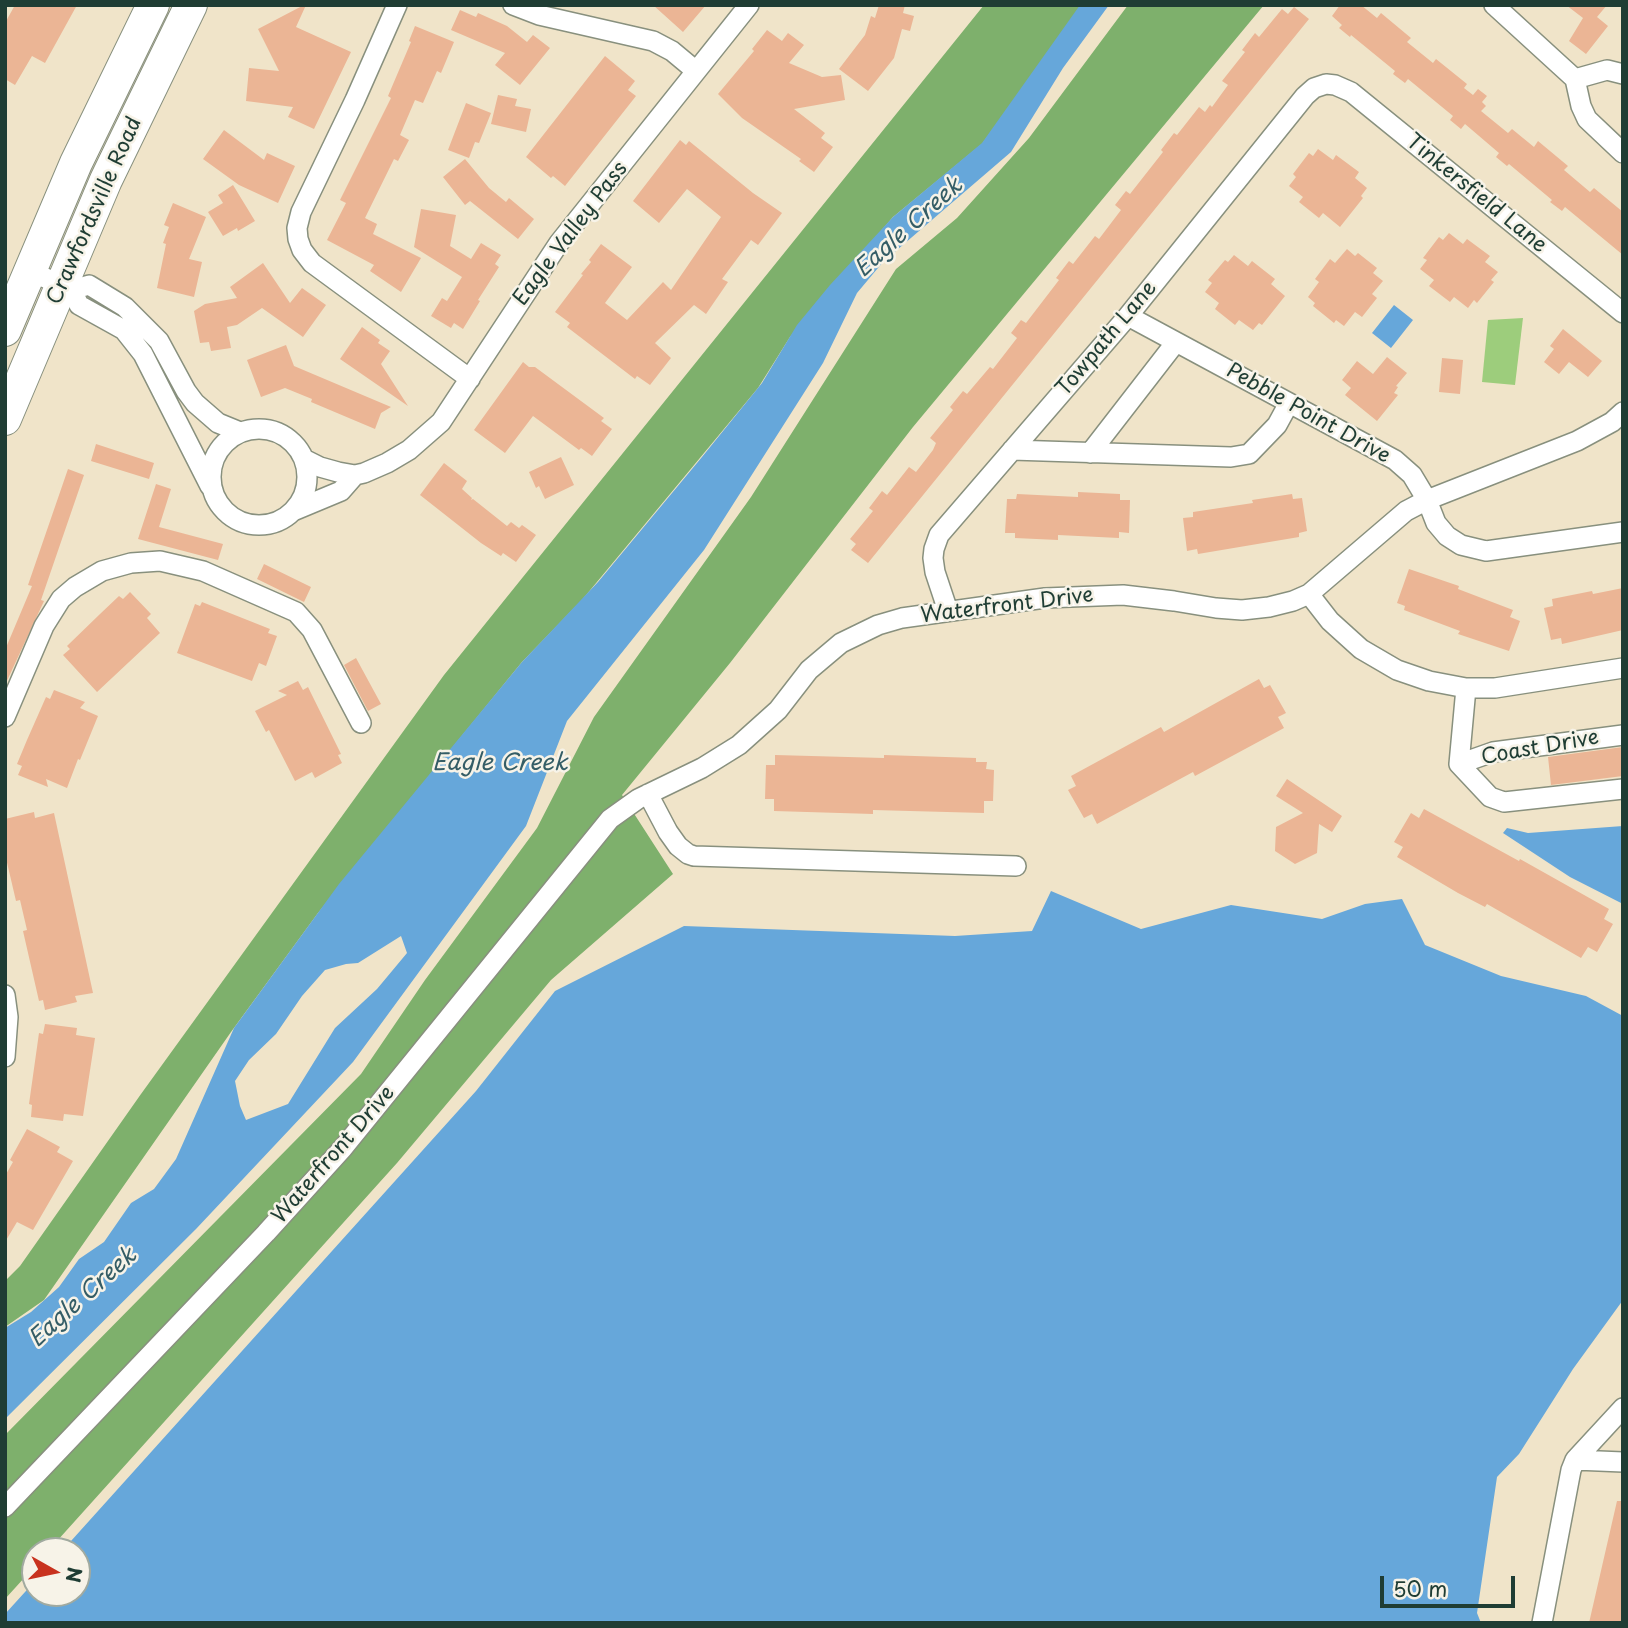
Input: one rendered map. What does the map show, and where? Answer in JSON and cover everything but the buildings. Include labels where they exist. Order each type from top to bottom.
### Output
[{"type":"main road","name":"Crawfordsville Road","points":[[5,330],[82,152],[153,5]]},
{"type":"main road","name":"Crawfordsville Road","points":[[5,419],[66,288],[117,156],[191,5]]},
{"type":"street","points":[[397,5],[299,218],[297,228],[302,250],[312,263],[470,379]]},
{"type":"street","points":[[513,5],[539,15],[653,41],[696,71]]},
{"type":"street","name":"Eagle Valley Pass","points":[[30,271],[66,288],[79,305],[124,330],[144,354],[214,495],[227,513],[241,522],[274,523],[292,511],[341,491],[355,475],[387,463],[423,440],[451,409],[559,243],[749,5]]},
{"type":"street","points":[[1494,5],[1575,79],[1581,109],[1587,120],[1623,153]]},
{"type":"street","points":[[1575,79],[1607,70],[1623,74]]},
{"type":"street","name":"Tinkersfield Lane","points":[[1326,84],[1341,86],[1351,92],[1623,313]]},
{"type":"street","name":"Towpath Lane","points":[[948,611],[935,572],[933,553],[944,528],[1128,316],[1305,96],[1314,88],[1326,84]]},
{"type":"street","name":"Eagle Valley Pass","points":[[66,288],[89,285],[138,318],[159,341],[195,403],[218,423],[240,432],[263,428],[280,433],[295,444],[304,459],[320,467],[355,475]]},
{"type":"street","name":"Pebble Point Drive","points":[[1128,316],[1395,460],[1412,475],[1427,500],[1431,516],[1447,536],[1461,545],[1476,550],[1494,550],[1623,532]]},
{"type":"street","points":[[1090,453],[1176,342]]},
{"type":"street","points":[[1012,450],[1231,457],[1249,454],[1277,425],[1289,403]]},
{"type":"street","name":"Waterfront Drive","points":[[5,1507],[335,1157],[610,819],[648,794],[702,768],[739,745],[778,710],[809,670],[841,643],[886,622],[1045,598],[1088,595],[1148,597],[1242,610],[1278,605],[1310,594],[1406,512],[1427,500],[1577,440],[1612,422],[1623,412]]},
{"type":"street","points":[[214,495],[211,482],[213,461],[224,444],[240,432]]},
{"type":"street","points":[[292,511],[302,498],[307,483],[304,459]]},
{"type":"street","points":[[5,717],[44,626],[61,599],[102,571],[131,563],[160,561],[203,571],[296,612],[312,630],[361,723]]},
{"type":"street","points":[[1310,594],[1342,633],[1382,662],[1429,681],[1466,688],[1511,686],[1623,668]]},
{"type":"street","name":"Coast Drive","points":[[1466,688],[1459,764],[1490,797],[1504,802],[1623,789]]},
{"type":"street","name":"Coast Drive","points":[[1459,764],[1493,752],[1623,735]]},
{"type":"street","points":[[648,794],[668,832],[689,855],[1016,866]]},
{"type":"street","points":[[5,995],[8,1017],[5,1057]]},
{"type":"street","points":[[1542,1623],[1571,1469],[1575,1460],[1623,1408]]},
{"type":"street","points":[[1575,1460],[1623,1462]]},
{"type":"green space","points":[[984,5],[1085,5],[982,144],[893,217],[790,337],[758,388],[582,600],[522,662],[318,913],[231,1032],[44,1300],[5,1327],[5,1281],[20,1266],[444,675]]},
{"type":"green space","points":[[1128,5],[1264,5],[913,427],[730,663],[622,795],[673,874],[551,980],[397,1163],[61,1537],[21,1537],[21,1581],[5,1599],[5,1435],[361,1074],[425,980],[537,828],[594,717],[751,497],[896,269],[957,218],[1029,138]]},
{"type":"green space","points":[[1523,318],[1515,385],[1482,382],[1488,320]]},
{"type":"water","name":"Eagle Creek","points":[[1080,5],[1109,5],[1063,68],[1011,152],[883,262],[857,293],[823,363],[704,550],[567,721],[526,826],[353,1062],[196,1229],[5,1419],[5,1328],[31,1312],[59,1287],[79,1259],[104,1242],[131,1203],[154,1189],[176,1159],[234,1028],[339,884],[522,662],[598,582],[702,457],[762,383],[797,325],[830,285],[893,217],[982,143]],"holes":[[[401,936],[407,953],[377,989],[335,1028],[288,1104],[246,1120],[235,1081],[249,1060],[276,1034],[302,996],[325,970],[358,963]]]},
{"type":"water","points":[[1394,305],[1413,320],[1391,348],[1372,333]]},
{"type":"water","points":[[1623,826],[1623,904],[1570,877],[1503,833],[1507,828],[1528,833]]},
{"type":"water","points":[[1051,891],[1141,929],[1231,905],[1322,919],[1365,904],[1402,899],[1425,945],[1501,976],[1586,996],[1623,1016],[1623,1300],[1573,1369],[1519,1454],[1497,1477],[1477,1613],[1481,1623],[5,1623],[5,1614],[21,1596],[21,1607],[91,1607],[91,1537],[75,1537],[476,1091],[555,991],[684,926],[955,936],[1032,931]]}]
